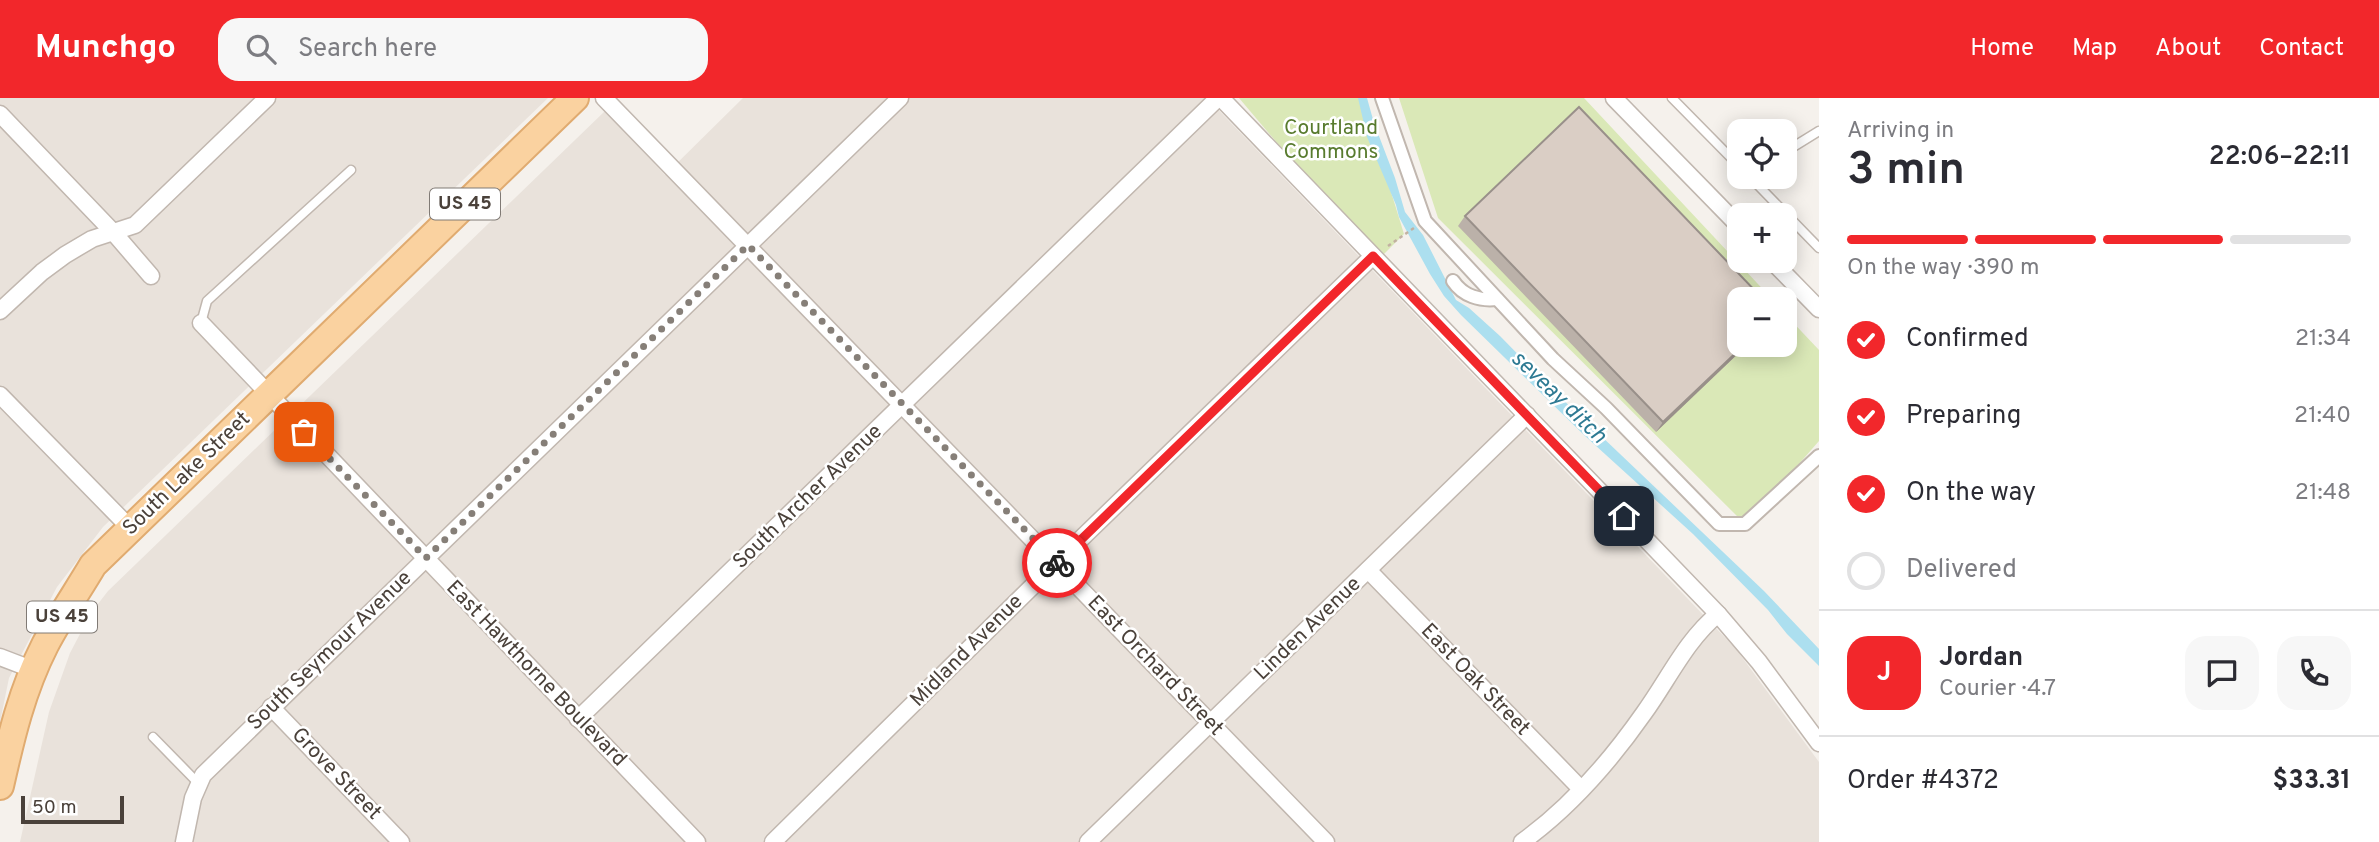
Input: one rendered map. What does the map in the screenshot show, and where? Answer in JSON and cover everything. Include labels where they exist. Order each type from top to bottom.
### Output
[{"type":"main road","name":"South Lake Street","points":[[0,786],[16,717],[34,670],[46,643],[93,565],[575,98]]},
{"type":"street","points":[[0,311],[42,272],[65,255],[92,239],[135,225],[267,98]]},
{"type":"street","name":"East Orchard Street","points":[[604,98],[1326,842]]},
{"type":"street","name":"South Seymour Avenue","points":[[198,783],[271,707],[900,98]]},
{"type":"street","points":[[1220,98],[1718,614],[1759,662],[1819,743]]},
{"type":"street","name":"South Archer Avenue","points":[[578,719],[1220,98]]},
{"type":"street","points":[[1382,98],[1425,221],[1553,359],[1606,408],[1719,524],[1745,524],[1819,456]]},
{"type":"street","points":[[1614,98],[1727,214]]},
{"type":"street","points":[[0,114],[114,233],[151,276]]},
{"type":"street","name":"Midland Avenue","points":[[774,842],[1373,256]]},
{"type":"street","points":[[1784,273],[1819,309]]},
{"type":"street","points":[[1453,281],[1458,288],[1471,296],[1484,301],[1497,299]]},
{"type":"street","name":"East Hawthorne Boulevard","points":[[201,323],[697,842]]},
{"type":"street","points":[[0,394],[131,529]]},
{"type":"street","name":"Linden Avenue","points":[[1088,842],[1527,415]]},
{"type":"street","name":"East Oak Street","points":[[1368,570],[1581,789]]},
{"type":"street","points":[[1522,842],[1581,789],[1616,751],[1701,630],[1718,614]]},
{"type":"street","points":[[0,657],[34,670]]},
{"type":"street","name":"Grove Street","points":[[271,707],[401,842]]},
{"type":"street","points":[[184,842],[198,783]]},
{"type":"lane","points":[[1672,98],[1727,154]]},
{"type":"lane","points":[[1797,145],[1819,131]]},
{"type":"lane","points":[[201,323],[206,301],[351,170]]},
{"type":"lane","points":[[1763,189],[1819,248]]},
{"type":"lane","points":[[153,737],[198,783]]},
{"type":"path","points":[[1388,246],[1425,221]]},
{"type":"shaded area","points":[[0,98],[548,98],[103,527],[57,587],[9,678],[0,722]]},
{"type":"shaded area","points":[[743,98],[1207,98],[1736,649],[1819,762],[1819,842],[20,842],[49,712],[70,653],[91,613],[108,591],[605,111],[665,175]]},
{"type":"green space","name":"Courtland Commons","points":[[1239,98],[1362,98],[1404,234],[1377,261]]},
{"type":"green space","points":[[1399,98],[1584,98],[1727,251],[1727,273],[1748,273],[1761,287],[1727,287],[1727,357],[1797,357],[1797,327],[1819,350],[1819,441],[1776,490],[1742,521],[1438,218]]},
{"type":"water","name":"seveay ditch","points":[[1358,98],[1367,98],[1405,212],[1423,235],[1456,300],[1500,336],[1557,394],[1764,591],[1819,649],[1819,666],[1693,534],[1584,435],[1444,296],[1399,217],[1367,137]]},
{"type":"building","points":[[1579,107],[1727,261],[1727,273],[1738,273],[1752,287],[1727,287],[1727,357],[1731,357],[1663,422],[1465,216]]},
{"type":"way so far","points":[[304,432],[426,558],[748,245],[1057,563]]},
{"type":"route","points":[[1057,563],[1373,256],[1624,516]]}]
